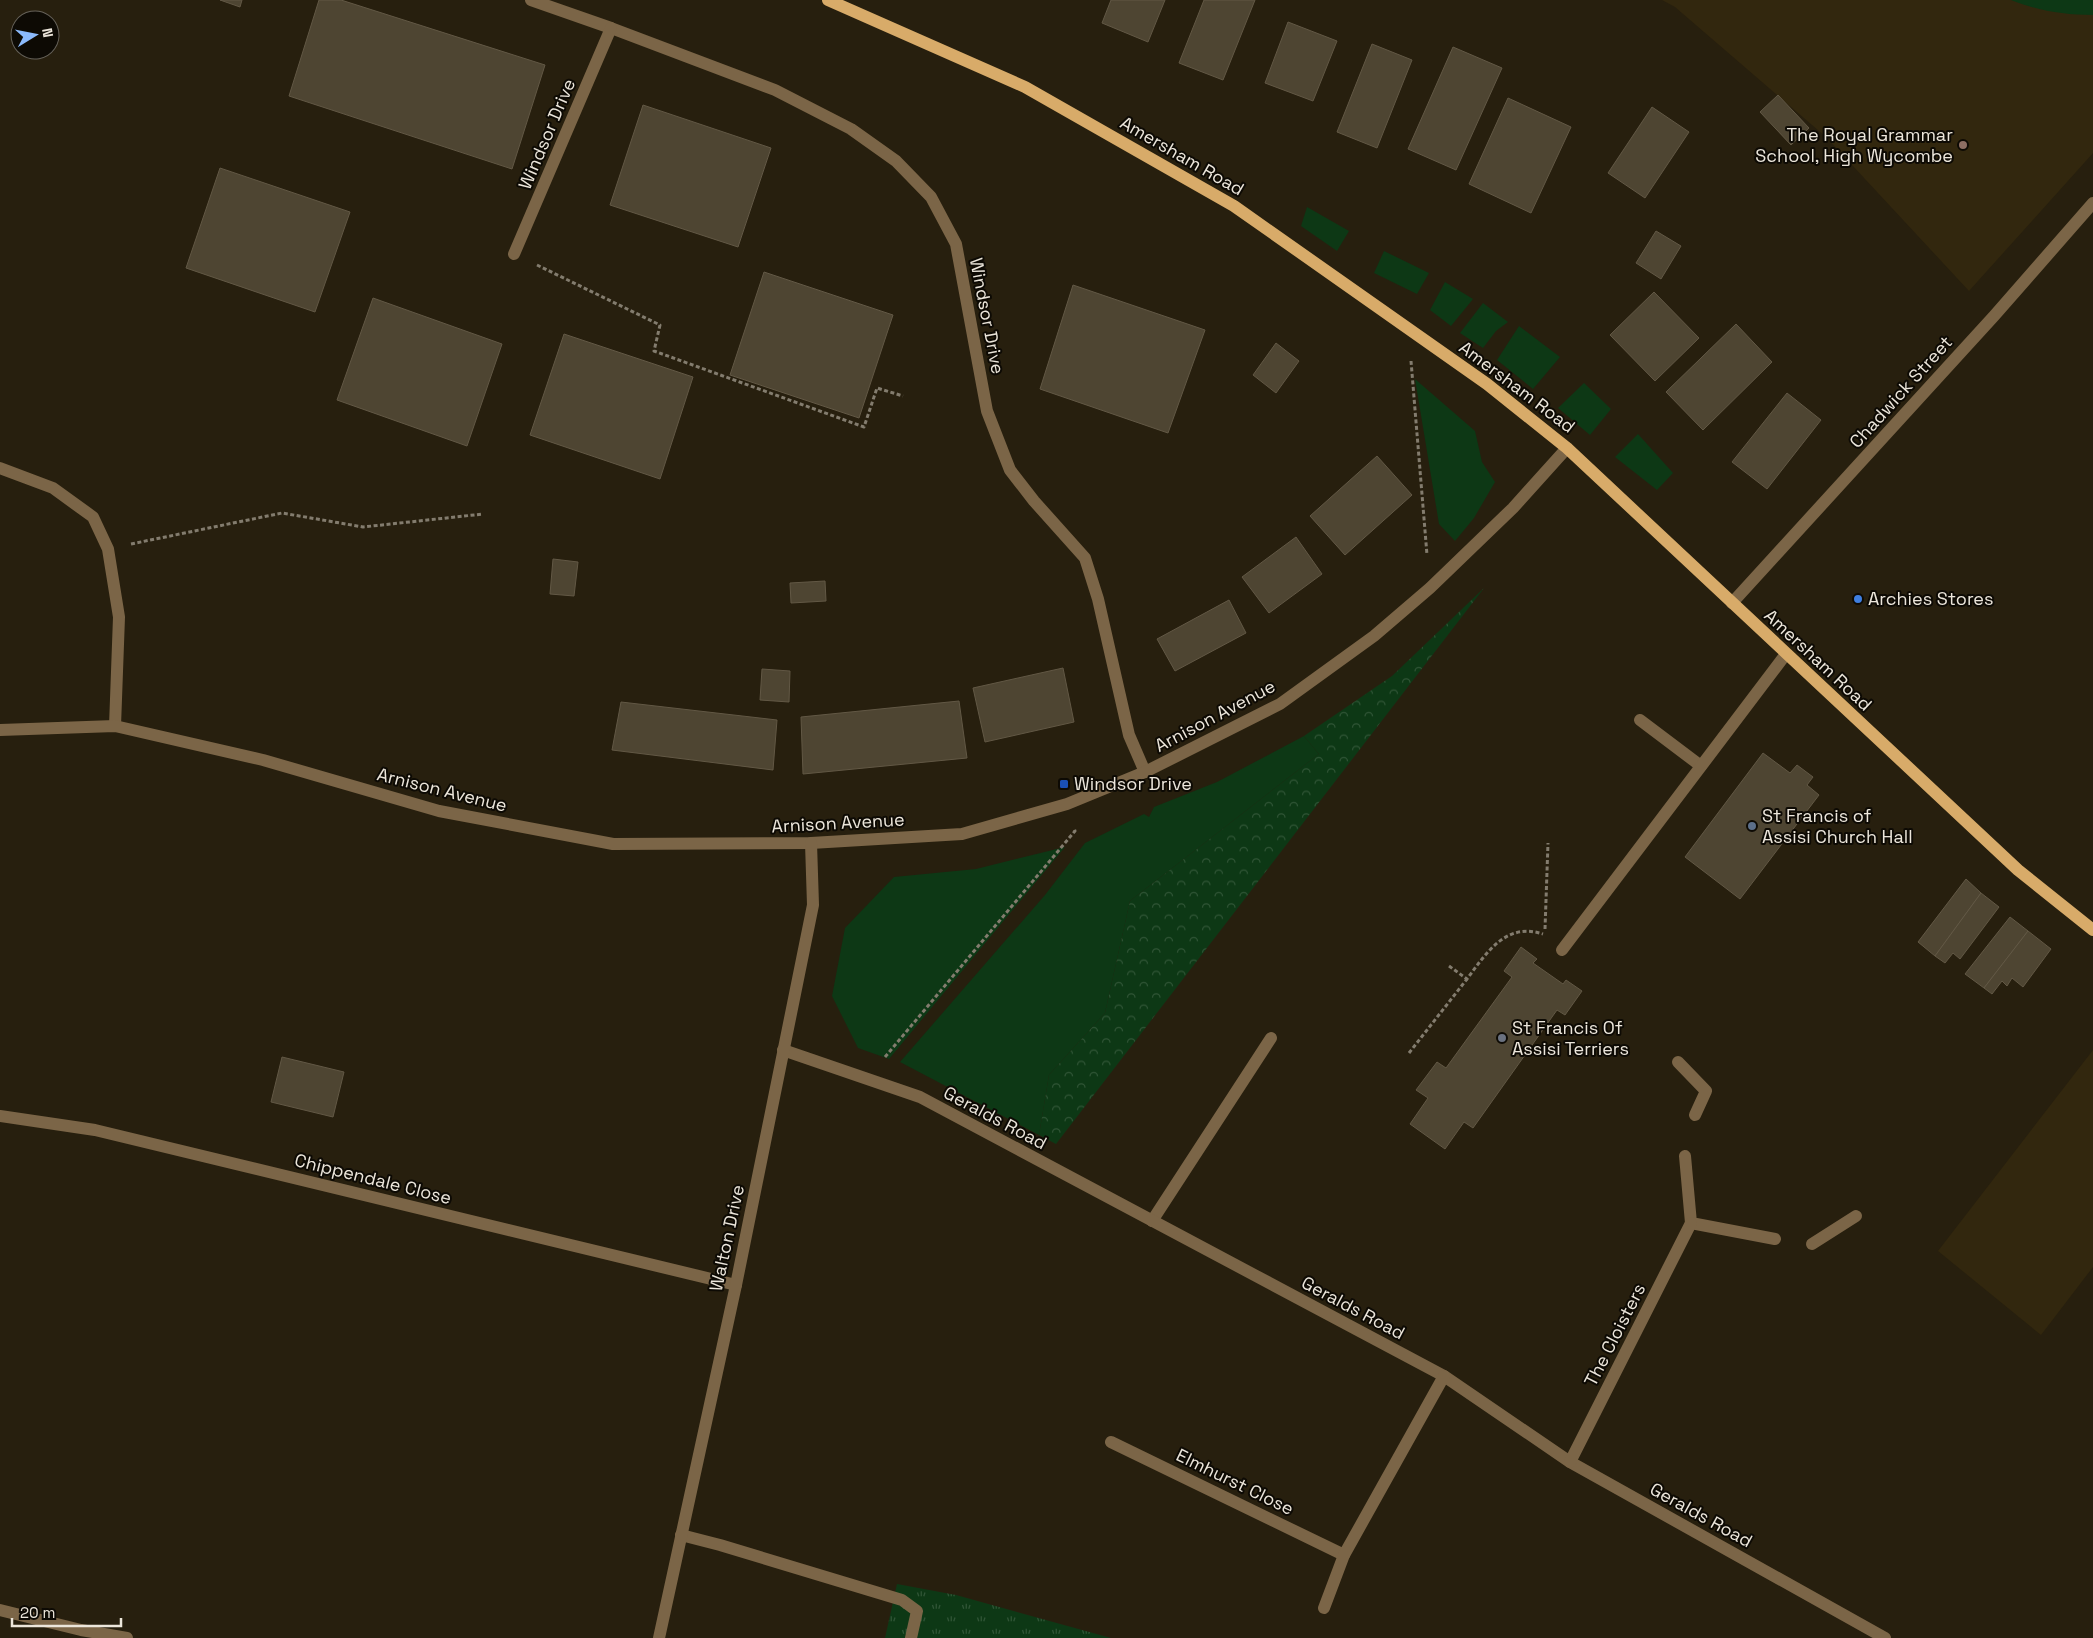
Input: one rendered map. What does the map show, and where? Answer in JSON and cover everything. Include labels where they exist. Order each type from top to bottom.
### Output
[{"type":"main road","name":"Amersham Road","points":[[828,0],[1025,87],[1234,206],[1487,384],[1567,448],[2018,870],[2093,930]]},
{"type":"street","name":"Windsor Drive","points":[[531,0],[775,90],[851,129],[896,161],[930,197],[956,244],[987,411],[1010,470],[1034,501],[1085,558],[1098,599],[1129,735],[1146,772]]},
{"type":"street","name":"Windsor Drive","points":[[514,254],[611,28]]},
{"type":"street","name":"Chadwick Street","points":[[1732,603],[1994,316],[2093,203]]},
{"type":"street","name":"Arnison Avenue","points":[[0,730],[115,726],[263,760],[439,811],[613,844],[811,843],[962,834],[1067,804],[1146,772],[1280,704],[1374,636],[1430,588],[1513,508],[1567,448]]},
{"type":"street","points":[[0,468],[53,488],[93,518],[108,549],[119,617],[115,726]]},
{"type":"street","points":[[1562,950],[1786,654]]},
{"type":"street","points":[[1640,720],[1701,766]]},
{"type":"street","name":"Walton Drive","points":[[658,1638],[736,1285],[813,906],[811,843]]},
{"type":"street","points":[[1152,1221],[1271,1038]]},
{"type":"street","name":"Geralds Road","points":[[783,1050],[920,1097],[1444,1376],[1570,1462],[1885,1638]]},
{"type":"street","points":[[1678,1062],[1706,1092],[1695,1115]]},
{"type":"street","name":"Chippendale Close","points":[[0,1116],[95,1130],[736,1285]]},
{"type":"street","points":[[1685,1156],[1691,1223],[1775,1239]]},
{"type":"street","points":[[1812,1244],[1856,1216]]},
{"type":"street","name":"The Cloisters","points":[[1570,1462],[1691,1223]]},
{"type":"street","points":[[1324,1608],[1344,1554],[1444,1376]]},
{"type":"street","name":"Elmhurst Close","points":[[1111,1442],[1344,1554]]},
{"type":"street","points":[[681,1535],[902,1600],[917,1612],[911,1638]]},
{"type":"street","points":[[0,1610],[80,1634],[127,1638]]},
{"type":"path","points":[[514,254],[660,324],[654,351],[864,427],[877,388],[903,396]]},
{"type":"path","points":[[1409,330],[1430,588]]},
{"type":"path","points":[[108,549],[282,513],[363,527],[483,514]]},
{"type":"path","points":[[867,1079],[1075,830],[1067,804]]},
{"type":"path","points":[[1409,1053],[1499,939],[1530,930],[1545,935],[1548,843]]},
{"type":"path","points":[[1449,966],[1468,978]]},
{"type":"shaded area","name":"The Royal Grammar School, High Wycombe","points":[[1662,0],[2093,0],[2093,153],[1969,291],[1826,137],[1675,7]]},
{"type":"shaded area","points":[[2093,1050],[2093,1267],[2041,1335],[1938,1251]]},
{"type":"green space","points":[[2011,0],[2093,0],[2093,15],[2052,12]]},
{"type":"green space","points":[[1307,207],[1349,231],[1337,251],[1301,226]]},
{"type":"green space","points":[[1384,251],[1429,273],[1417,294],[1374,273]]},
{"type":"green space","points":[[1445,282],[1473,299],[1451,326],[1430,310]]},
{"type":"green space","points":[[1483,303],[1508,322],[1496,331],[1483,348],[1460,333]]},
{"type":"green space","points":[[1519,326],[1560,357],[1533,389],[1497,360]]},
{"type":"green space","points":[[1415,379],[1475,431],[1482,462],[1495,482],[1474,518],[1455,541],[1439,524]]},
{"type":"green space","points":[[1584,383],[1611,409],[1590,435],[1558,408]]},
{"type":"green space","points":[[1638,434],[1673,473],[1657,490],[1615,457]]},
{"type":"green space","points":[[1484,588],[1056,1144],[1039,1135],[1049,1075],[1105,1013],[1130,901],[1319,754],[1304,736],[1392,676]]},
{"type":"green space","points":[[1304,736],[1319,754],[1130,901],[1105,1013],[1049,1075],[1039,1135],[900,1062],[1045,895],[1085,843],[1144,814],[1149,817],[1154,807],[1217,782]]},
{"type":"green space","points":[[1065,847],[889,1059],[858,1048],[832,996],[845,928],[894,877],[976,869]]},
{"type":"green space","points":[[897,1584],[956,1595],[1111,1638],[885,1638]]},
{"type":"building","points":[[220,0],[242,0],[240,7]]},
{"type":"building","points":[[319,0],[341,0],[545,65],[512,169],[289,96]]},
{"type":"building","points":[[1111,0],[1165,0],[1148,42],[1102,23]]},
{"type":"building","points":[[1204,0],[1255,0],[1223,80],[1179,63]]},
{"type":"building","points":[[1288,22],[1337,41],[1313,101],[1265,83]]},
{"type":"building","points":[[1372,44],[1412,60],[1377,148],[1337,132]]},
{"type":"building","points":[[1453,47],[1502,68],[1456,170],[1408,149]]},
{"type":"building","points":[[1778,95],[1809,128],[1791,145],[1760,112]]},
{"type":"building","points":[[1508,98],[1571,127],[1531,213],[1469,184]]},
{"type":"building","points":[[643,105],[771,148],[738,247],[610,205]]},
{"type":"building","points":[[1652,107],[1689,132],[1645,198],[1608,173]]},
{"type":"building","points":[[220,168],[350,212],[315,312],[186,268]]},
{"type":"building","points":[[1656,231],[1681,246],[1661,279],[1636,263]]},
{"type":"building","points":[[764,272],[893,315],[859,418],[730,375]]},
{"type":"building","points":[[1073,285],[1205,330],[1168,433],[1040,389]]},
{"type":"building","points":[[1654,292],[1699,338],[1655,381],[1610,335]]},
{"type":"building","points":[[373,298],[502,344],[467,446],[337,400]]},
{"type":"building","points":[[1736,324],[1772,362],[1703,430],[1666,392]]},
{"type":"building","points":[[564,334],[693,377],[660,479],[530,435]]},
{"type":"building","points":[[1276,343],[1299,361],[1276,393],[1253,375]]},
{"type":"building","points":[[1787,393],[1821,420],[1767,489],[1732,462]]},
{"type":"building","points":[[1377,456],[1412,495],[1345,555],[1310,516]]},
{"type":"building","points":[[1296,537],[1322,574],[1269,613],[1242,577]]},
{"type":"building","points":[[553,559],[578,562],[574,596],[550,594]]},
{"type":"building","points":[[825,581],[826,601],[791,603],[790,583]]},
{"type":"building","points":[[1229,600],[1246,633],[1175,671],[1157,639]]},
{"type":"building","points":[[1063,668],[1074,722],[985,742],[973,688]]},
{"type":"building","points":[[762,669],[790,671],[789,702],[760,700]]},
{"type":"building","points":[[959,701],[967,758],[803,774],[801,717]]},
{"type":"building","points":[[621,702],[777,720],[773,770],[612,750]]},
{"type":"building","name":"St Francis of Assisi Church Hall","points":[[1763,753],[1790,773],[1797,765],[1813,777],[1807,785],[1819,795],[1740,899],[1685,857]]},
{"type":"building","points":[[1966,879],[1981,893],[1935,956],[1918,942]]},
{"type":"building","points":[[1981,893],[1999,907],[1960,959],[1953,953],[1945,963],[1935,956]]},
{"type":"building","points":[[2010,917],[2028,931],[1984,988],[1965,974]]},
{"type":"building","points":[[2028,931],[2051,949],[2023,987],[2012,978],[2007,986],[2002,981],[1992,994],[1984,988]]},
{"type":"building","name":"St Francis Of Assisi Terriers","points":[[1521,947],[1537,959],[1533,963],[1563,984],[1566,980],[1582,991],[1565,1015],[1557,1010],[1473,1128],[1464,1122],[1445,1149],[1410,1124],[1428,1098],[1416,1090],[1437,1062],[1446,1068],[1512,977],[1504,971]]},
{"type":"building","points":[[282,1057],[344,1072],[333,1117],[271,1102]]},
{"type":"place","name":"The Royal Grammar School, High Wycombe","points":[[1963,145]]},
{"type":"place","name":"Archies Stores","points":[[1858,599]]},
{"type":"place","name":"Windsor Drive","points":[[1064,784]]},
{"type":"place","name":"St Francis of Assisi Church Hall","points":[[1752,826]]},
{"type":"place","name":"St Francis Of Assisi Terriers","points":[[1502,1038]]}]
